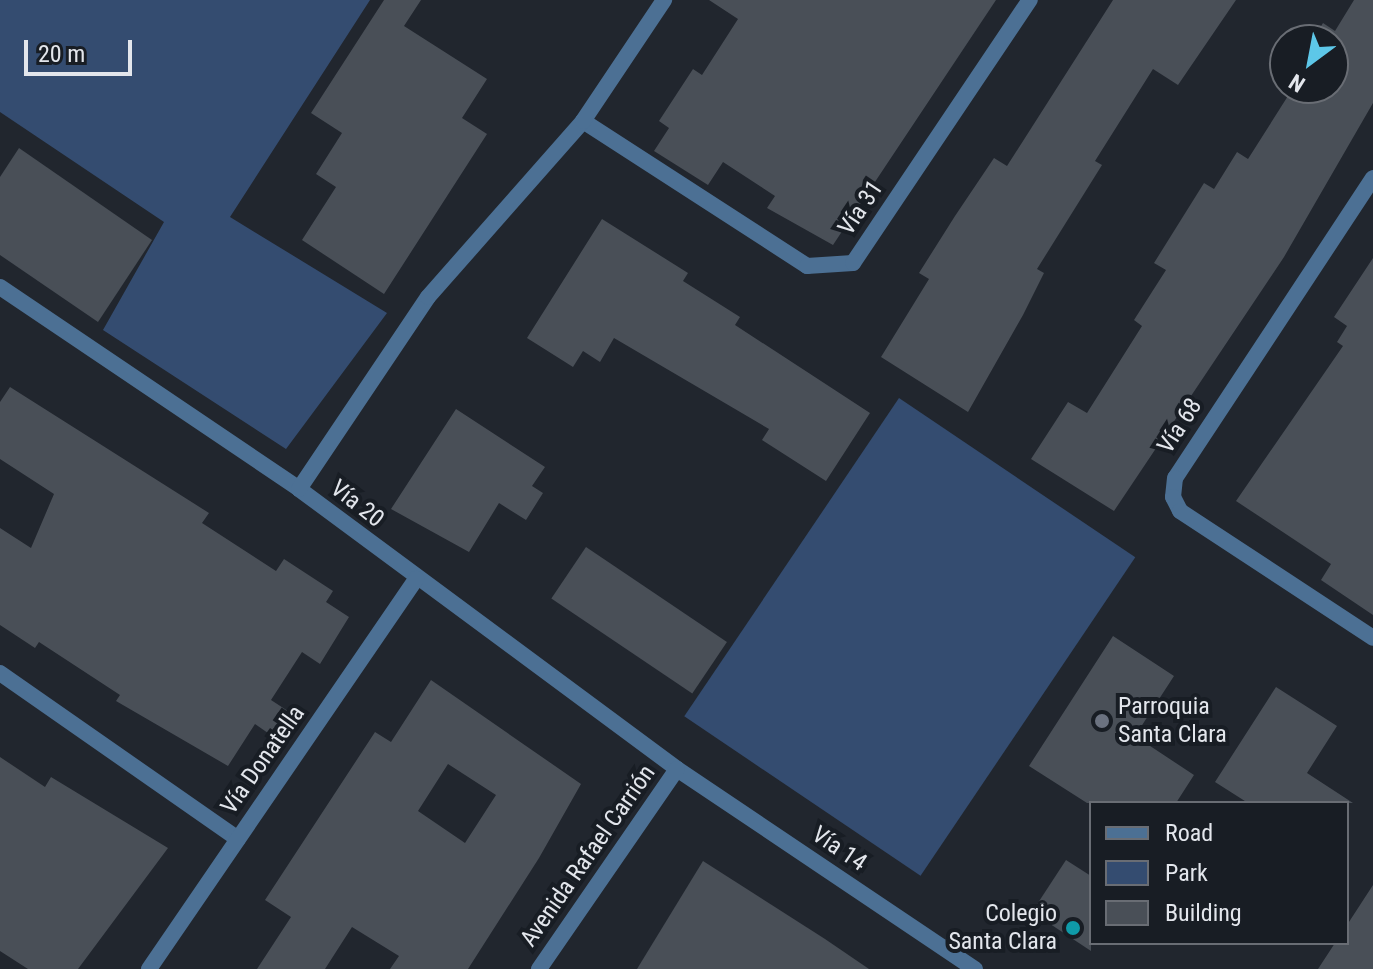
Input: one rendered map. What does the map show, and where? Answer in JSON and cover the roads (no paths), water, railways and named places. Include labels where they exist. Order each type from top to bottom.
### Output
[{"type":"street","points":[[299,489],[428,297],[583,121],[664,0]]},
{"type":"street","name":"Vía 31","points":[[583,121],[807,266],[853,263],[1030,0]]},
{"type":"street","name":"Vía 68","points":[[1373,178],[1175,478],[1173,497],[1180,511],[1373,638]]},
{"type":"street","name":"Vía 20","points":[[0,287],[299,489],[416,579],[677,769]]},
{"type":"street","name":"Vía Donatella","points":[[149,969],[416,579]]},
{"type":"street","points":[[0,673],[238,839]]},
{"type":"street","name":"Avenida Rafael Carrión","points":[[539,969],[677,769]]},
{"type":"street","name":"Vía 14","points":[[677,769],[975,969]]},
{"type":"place","name":"Parroquia Santa Clara","points":[[1102,721]]},
{"type":"place","name":"Colegio Santa Clara","points":[[1073,928]]}]
